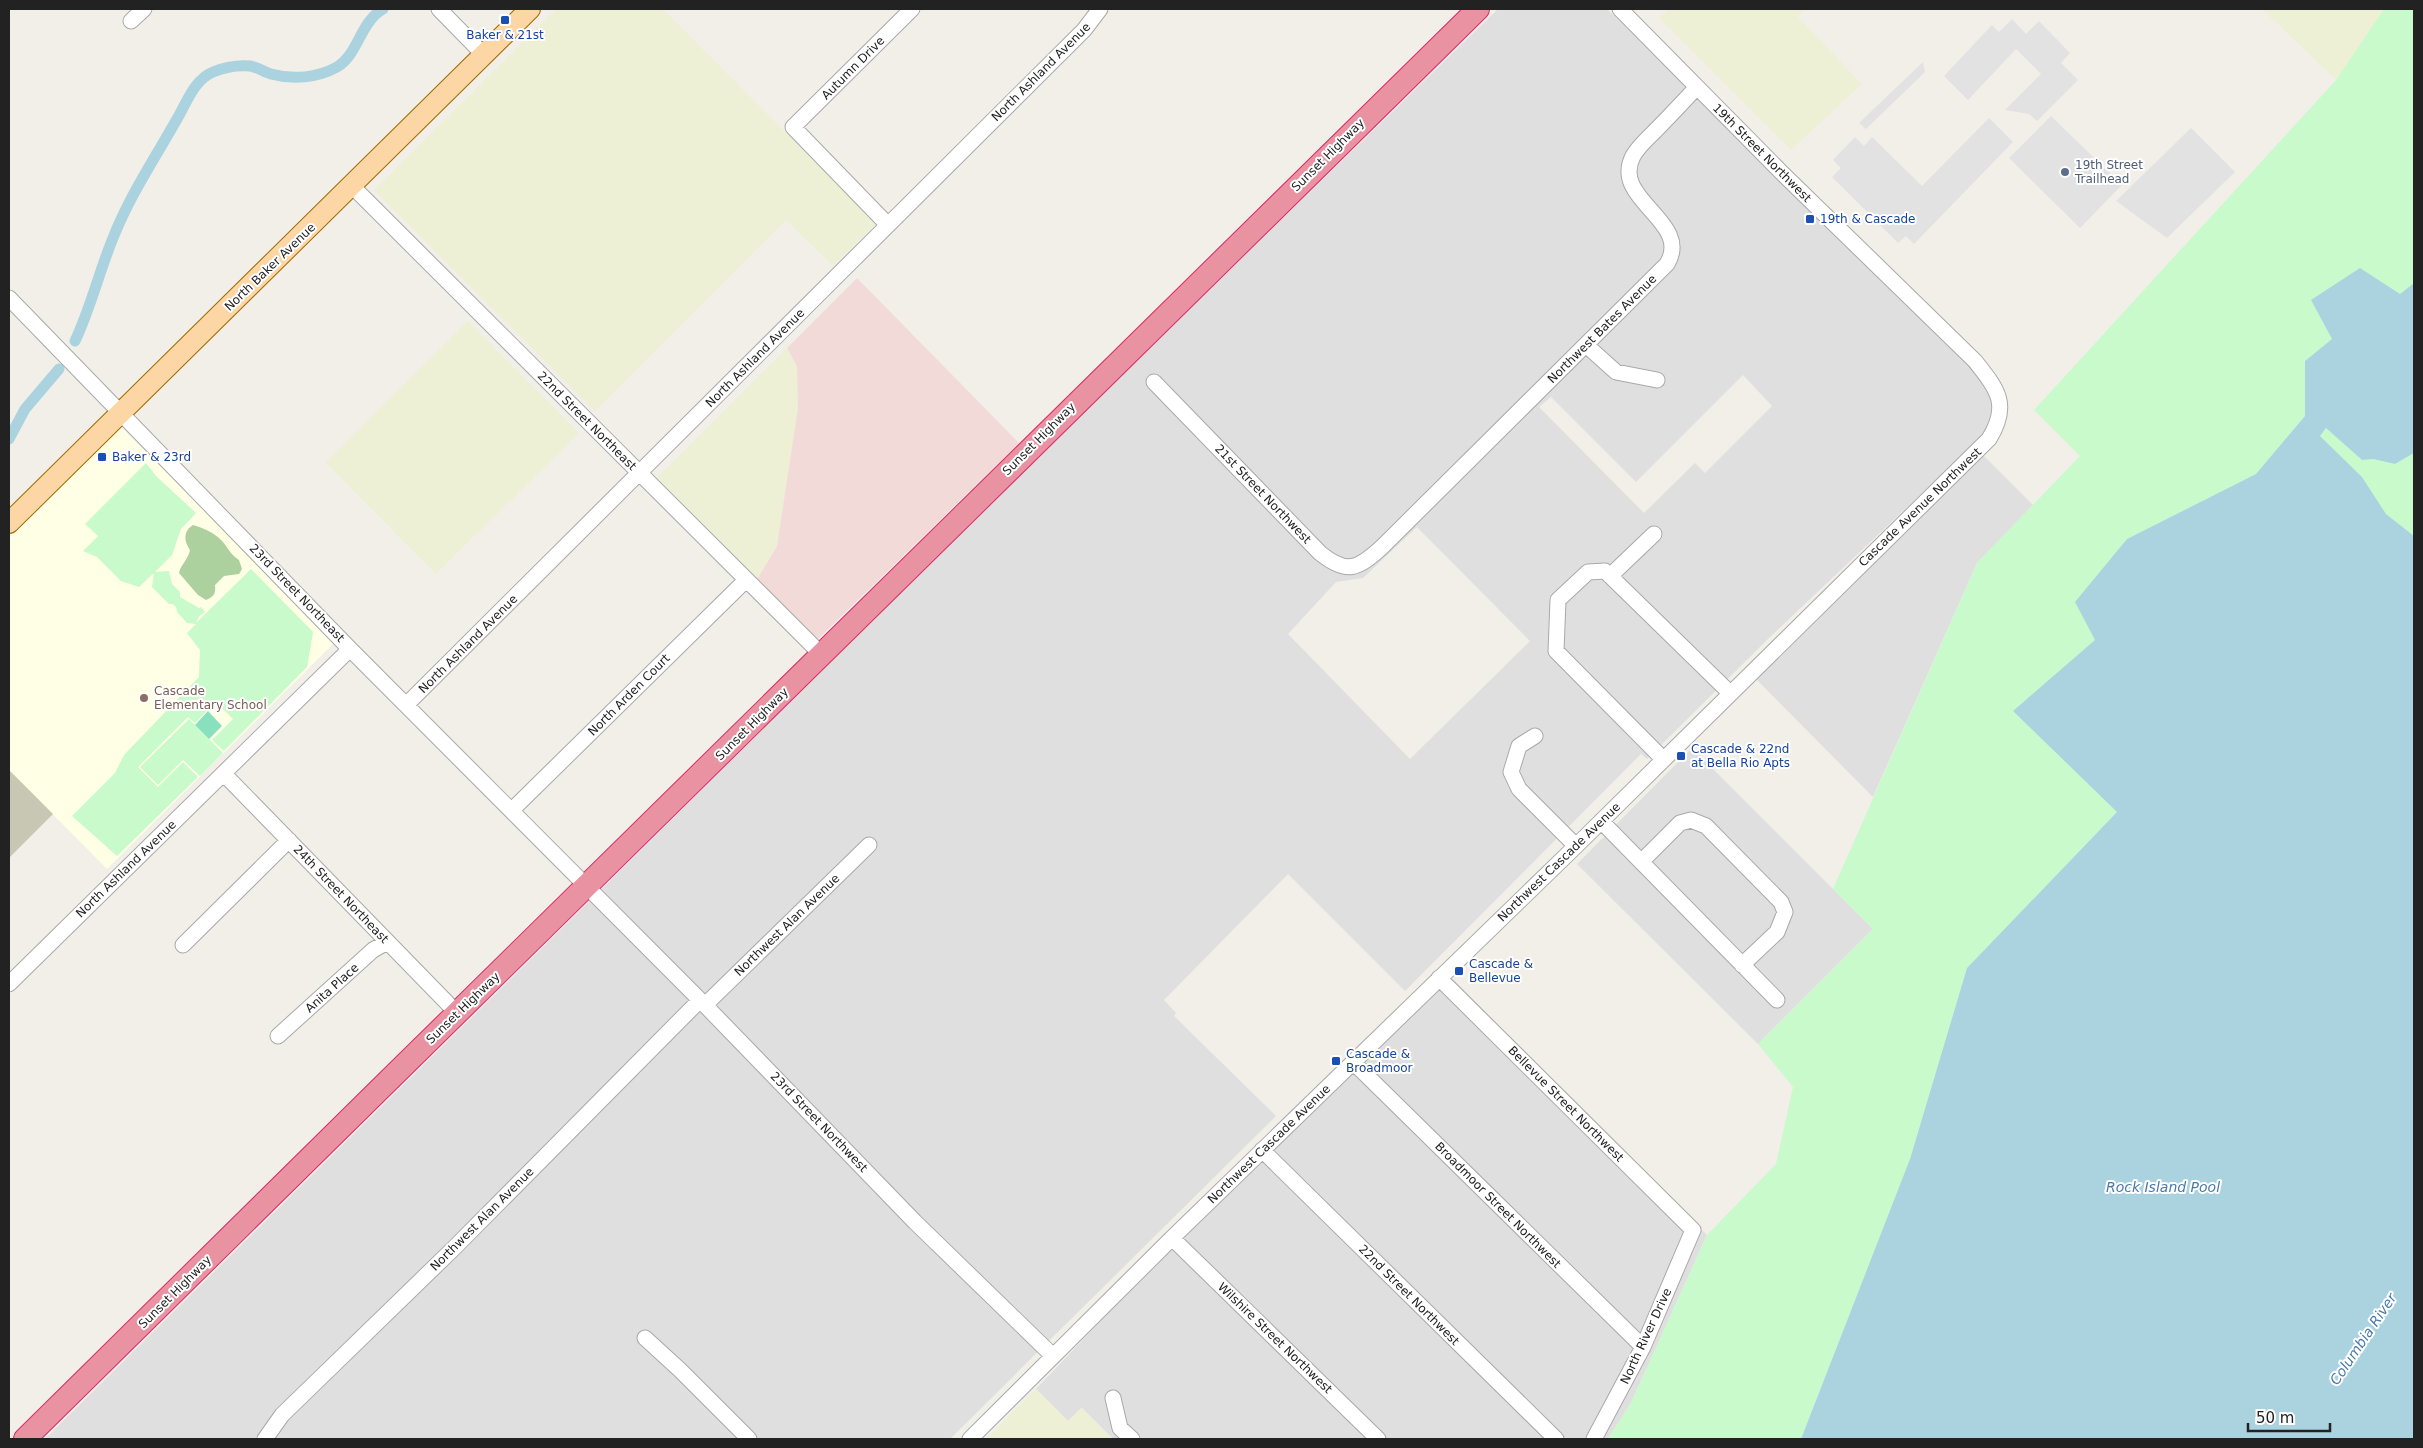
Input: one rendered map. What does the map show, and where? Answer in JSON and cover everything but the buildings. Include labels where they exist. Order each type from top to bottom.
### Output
[{"type":"highway","name":"Sunset Highway","points":[[25,1439],[587,887],[1099,379],[1478,9]]},
{"type":"main road","name":"North Baker Avenue","points":[[9,523],[121,410],[352,186],[530,9]]},
{"type":"street","points":[[132,21],[144,9]]},
{"type":"street","points":[[439,9],[484,55]]},
{"type":"street","name":"Autumn Drive","points":[[888,224],[793,126],[912,9]]},
{"type":"street","name":"North Ashland Avenue","points":[[407,704],[1084,30],[1100,9]]},
{"type":"street","name":"19th Street Northwest","points":[[1620,9],[1696,88],[1975,361],[1994,385],[2002,408]]},
{"type":"street","name":"Northwest Bates Avenue","points":[[1382,547],[1660,271],[1671,257],[1673,250],[1669,233],[1634,189],[1630,166],[1634,155],[1644,143],[1696,88]]},
{"type":"street","name":"22nd Street Northeast","points":[[352,186],[822,655]]},
{"type":"street","name":"23rd Street Northeast","points":[[9,298],[121,410],[350,649],[407,704],[587,887]]},
{"type":"street","points":[[1586,345],[1616,372],[1657,380]]},
{"type":"street","name":"21st Street Northwest","points":[[1154,382],[1310,543],[1328,559],[1344,568],[1351,568],[1364,562],[1382,547]]},
{"type":"street","name":"Cascade Avenue Northwest","points":[[1826,598],[1989,440],[1999,424],[2002,408]]},
{"type":"street","points":[[1610,576],[1654,534]]},
{"type":"street","points":[[1663,759],[1556,651],[1558,600],[1588,572],[1605,570],[1730,693]]},
{"type":"street","name":"North Arden Court","points":[[512,810],[746,580]]},
{"type":"street","name":"Northwest Cascade Avenue","points":[[970,1439],[1172,1238],[1576,846],[1826,598]]},
{"type":"street","name":"North Ashland Avenue","points":[[9,984],[350,649]]},
{"type":"street","points":[[1535,736],[1519,746],[1511,772],[1519,789],[1576,846]]},
{"type":"street","name":"24th Street Northeast","points":[[224,774],[457,1013]]},
{"type":"street","points":[[1641,862],[1680,823],[1691,820],[1706,826],[1781,902],[1785,912],[1777,932],[1742,965]]},
{"type":"street","points":[[1600,821],[1777,1000]]},
{"type":"street","points":[[183,945],[289,840]]},
{"type":"street","name":"Northwest Alan Avenue","points":[[265,1439],[282,1415],[454,1248],[702,1002],[869,844]]},
{"type":"street","name":"23rd Street Northwest","points":[[587,887],[702,1002],[915,1222],[1053,1356]]},
{"type":"street","name":"Anita Place","points":[[278,1036],[373,950],[387,942]]},
{"type":"street","name":"Bellevue Street Northwest","points":[[1439,978],[1693,1230]]},
{"type":"street","name":"Broadmoor Street Northwest","points":[[1353,1062],[1643,1347]]},
{"type":"street","name":"22nd Street Northwest","points":[[1262,1150],[1556,1439]]},
{"type":"street","name":"North River Drive","points":[[1594,1439],[1643,1347],[1693,1230]]},
{"type":"street","name":"Wilshire Street Northwest","points":[[1172,1238],[1378,1439]]},
{"type":"street","points":[[644,1338],[680,1370],[749,1439]]},
{"type":"street","points":[[1113,1398],[1120,1428],[1132,1439]]},
{"type":"shaded area","points":[[556,9],[663,9],[876,223],[833,266],[786,220],[595,411],[374,190]]},
{"type":"shaded area","points":[[1498,9],[1607,9],[1984,379],[1992,401],[1988,425],[1979,439],[1769,638],[1647,759],[1641,754],[1405,991],[1288,874],[1164,1000],[1176,1013],[1174,1016],[1276,1116],[950,1439],[45,1439],[1074,422]],"holes":[[[1743,375],[1772,406],[1705,473],[1695,463],[1644,513],[1539,407],[1551,397],[1636,482]],[[1417,527],[1530,641],[1410,759],[1288,634],[1336,582],[1363,578]]]},
{"type":"shaded area","points":[[1668,9],[1805,9],[1798,17],[1862,84],[1791,150],[1659,18]]},
{"type":"shaded area","points":[[2262,9],[2384,9],[2336,80]]},
{"type":"shaded area","points":[[2012,19],[2026,34],[2039,21],[2070,53],[2061,63],[2078,80],[2037,121],[2029,114],[2005,110],[2041,74],[2016,49],[1968,100],[1944,76],[1992,25],[1999,32]]},
{"type":"shaded area","points":[[1923,62],[1925,72],[1866,129],[1859,123]]},
{"type":"shaded area","name":"19th Street Trailhead","points":[[2051,116],[2122,185],[2080,228],[2009,158]]},
{"type":"shaded area","points":[[1989,118],[2013,142],[1914,244],[1906,236],[1898,243],[1832,177],[1841,168],[1833,160],[1855,137],[1864,146],[1872,137],[1922,186]]},
{"type":"shaded area","points":[[2191,128],[2235,172],[2167,238],[2116,201]]},
{"type":"shaded area","points":[[857,278],[1019,443],[817,640],[757,579],[777,546],[797,367],[787,348]]},
{"type":"shaded area","points":[[468,321],[579,433],[436,574],[325,462]]},
{"type":"shaded area","points":[[787,348],[797,367],[798,408],[777,546],[757,579],[656,479]]},
{"type":"shaded area","name":"Cascade Elementary School","points":[[121,427],[335,642],[107,869],[9,770],[9,538]]},
{"type":"shaded area","points":[[1983,455],[2033,505],[1977,563],[1873,797],[1756,679]]},
{"type":"shaded area","points":[[1692,748],[1873,929],[1758,1044],[1577,864]]},
{"type":"shaded area","points":[[9,770],[53,814],[9,858]]},
{"type":"shaded area","points":[[1452,978],[1707,1235],[1631,1403],[1608,1439],[1113,1439],[1082,1408],[1068,1421],[1036,1389],[1127,1293]]},
{"type":"shaded area","points":[[1036,1389],[1068,1421],[1081,1408],[1113,1439],[986,1439]]},
{"type":"green space","points":[[2384,9],[2414,9],[2414,283],[2400,294],[2311,300],[2332,339],[2305,361],[2305,416],[2256,474],[2127,539],[2096,640],[2013,711],[2117,812],[1967,968],[1910,1159],[1801,1439],[1608,1439],[1631,1403],[1707,1235],[1776,1164],[1793,1087],[1758,1044],[1873,929],[1833,889],[1977,563],[2080,456],[2034,410],[2336,80]]},
{"type":"green space","points":[[2326,428],[2362,460],[2373,459],[2395,464],[2414,453],[2414,536],[2386,514],[2362,477],[2320,436]]},
{"type":"green space","points":[[146,463],[156,476],[196,513],[181,529],[172,555],[155,572],[169,571],[172,584],[180,592],[180,597],[199,608],[201,607],[205,612],[199,616],[196,623],[251,569],[313,632],[307,667],[224,751],[212,740],[233,719],[216,702],[195,723],[188,717],[138,767],[158,787],[183,762],[198,777],[117,856],[72,816],[115,773],[124,755],[199,677],[200,650],[187,633],[196,624],[187,623],[177,612],[176,607],[173,604],[169,604],[152,587],[154,573],[139,587],[121,581],[97,557],[83,551],[98,536],[85,524]]},
{"type":"green space","points":[[193,525],[207,530],[219,538],[239,560],[242,569],[239,574],[224,576],[215,585],[213,596],[206,600],[198,595],[179,573],[190,550],[186,540],[186,533]]},
{"type":"green space","points":[[208,711],[222,726],[209,739],[195,725]]},
{"type":"green space","points":[[189,719],[223,753],[200,776],[183,760],[158,785],[140,767]]},
{"type":"water","name":"Rock Island Pool","points":[[2360,268],[2400,294],[2414,283],[2414,453],[2395,464],[2373,459],[2362,460],[2326,428],[2320,436],[2362,477],[2386,514],[2414,536],[2414,1439],[1801,1439],[1910,1159],[1967,968],[2117,812],[2013,711],[2095,640],[2075,602],[2127,539],[2256,474],[2305,416],[2305,361],[2332,339],[2311,300]]},
{"type":"waterway","points":[[75,341],[108,251],[127,207],[192,92],[201,80],[213,72],[236,66],[255,67],[271,74],[288,77],[313,76],[329,71],[344,62],[369,22],[383,9]]},
{"type":"waterway","points":[[9,439],[25,409],[59,369]]},
{"type":"place","name":"Baker & 21st","points":[[505,20]]},
{"type":"place","name":"19th Street Trailhead","points":[[2065,172]]},
{"type":"place","name":"19th & Cascade","points":[[1810,219]]},
{"type":"place","name":"Baker & 23rd","points":[[102,457]]},
{"type":"place","name":"Cascade Elementary School","points":[[144,698]]},
{"type":"place","name":"Cascade & 22nd at Bella Rio Apts","points":[[1681,756]]},
{"type":"place","name":"Cascade & Bellevue","points":[[1459,971]]},
{"type":"place","name":"Cascade & Broadmoor","points":[[1336,1061]]},
{"type":"water label","name":"Columbia River","points":[[2363,1339]]}]
